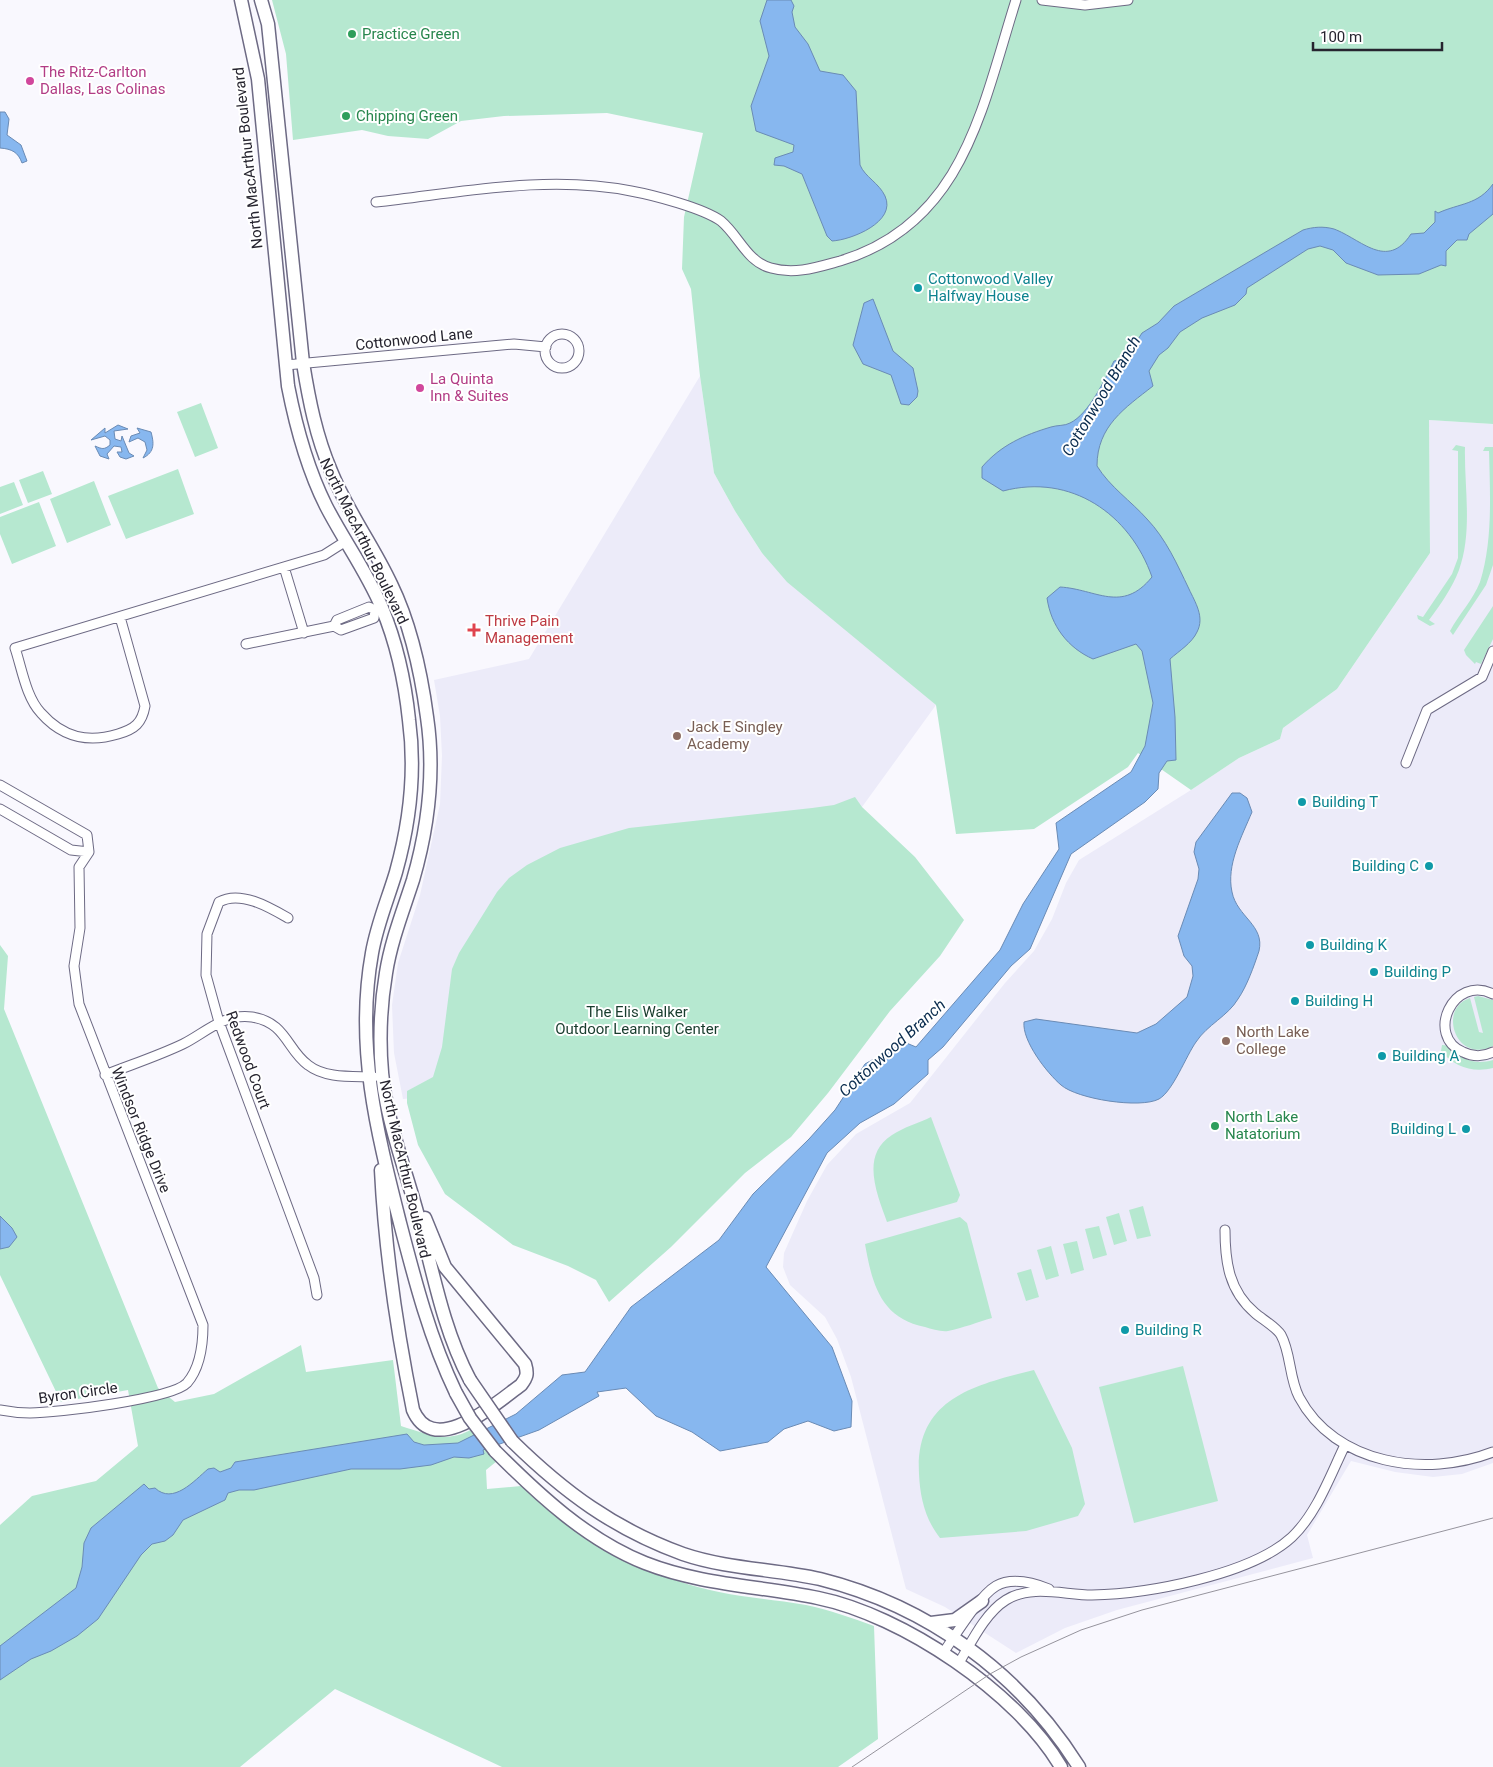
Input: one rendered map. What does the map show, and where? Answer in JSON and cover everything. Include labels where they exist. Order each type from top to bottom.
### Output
[{"type":"main road","name":"North MacArthur Boulevard","points":[[241,0],[258,79],[286,365],[293,414],[309,465],[327,508],[346,541],[393,639],[403,678],[413,768],[410,805],[402,849],[378,925],[372,951],[364,1031],[367,1077],[380,1142],[426,1319],[441,1362],[470,1418],[495,1451],[545,1500],[614,1548],[644,1562],[707,1582],[819,1598],[850,1606],[908,1633],[959,1663],[1010,1707],[1040,1738],[1061,1767]]},
{"type":"main road","name":"North MacArthur Boulevard","points":[[261,0],[268,24],[303,363],[310,405],[329,466],[351,513],[392,586],[407,624],[420,675],[431,754],[428,793],[420,852],[391,947],[386,975],[382,1018],[383,1077],[387,1106],[410,1185],[447,1329],[457,1355],[470,1380],[512,1440],[558,1482],[593,1510],[625,1530],[684,1554],[732,1566],[820,1580],[866,1592],[931,1623],[955,1637],[1010,1681],[1053,1728],[1079,1767]]},
{"type":"main road","points":[[403,678],[420,675]]},
{"type":"main road","points":[[380,1142],[382,1199],[393,1293],[413,1410],[416,1418],[426,1426],[446,1430],[466,1423],[521,1385],[527,1377],[528,1371],[525,1364],[445,1267],[410,1185]]},
{"type":"main road","points":[[931,1623],[955,1620],[982,1601]]},
{"type":"street","points":[[376,202],[519,186],[609,187],[664,199],[719,220],[756,262],[770,268],[792,272],[850,258],[882,242],[909,225],[932,202],[952,177],[978,119],[1016,0]]},
{"type":"street","points":[[1042,0],[1085,5],[1128,0]]},
{"type":"street","name":"Cottonwood Lane","points":[[286,365],[498,345],[546,347]]},
{"type":"street","points":[[120,617],[145,706],[143,719],[135,727],[103,738],[90,740],[63,729],[41,713],[31,695],[15,648],[324,555],[346,541]]},
{"type":"street","points":[[284,567],[304,633]]},
{"type":"street","points":[[246,644],[334,626],[337,620],[370,607],[378,609]]},
{"type":"street","points":[[1406,763],[1427,710],[1482,677],[1493,651]]},
{"type":"street","points":[[0,786],[87,835],[89,852],[71,850],[0,810]]},
{"type":"street","name":"Windsor Ridge Drive","points":[[89,852],[79,867],[80,928],[74,966],[79,1004],[104,1075],[203,1325],[203,1342],[197,1366],[186,1384],[159,1396]]},
{"type":"street","name":"Redwood Court","points":[[288,918],[270,908],[241,898],[227,897],[218,902],[207,934],[206,975],[219,1022],[314,1278],[317,1295]]},
{"type":"street","points":[[1493,994],[1474,990],[1459,996],[1451,1003],[1444,1023],[1449,1039],[1460,1051],[1476,1056],[1493,1052]]},
{"type":"street","points":[[104,1075],[184,1044],[219,1022],[251,1017],[271,1024],[289,1041],[306,1064],[316,1070],[327,1074],[383,1077]]},
{"type":"street","points":[[1225,1230],[1226,1260],[1233,1286],[1247,1306],[1280,1334],[1298,1396],[1317,1425],[1345,1445],[1386,1461],[1437,1465],[1476,1459],[1493,1452]]},
{"type":"street","name":"Byron Circle","points":[[0,1410],[20,1413],[52,1412],[159,1396]]},
{"type":"street","points":[[959,1663],[996,1608],[1007,1600],[1038,1591],[1091,1595],[1150,1589],[1233,1569],[1256,1561],[1279,1548],[1305,1522],[1345,1445]]},
{"type":"street","points":[[943,1653],[982,1601],[996,1586],[1013,1582],[1033,1583],[1061,1593]]},
{"type":"shaded area","name":"Jack E Singley Academy","points":[[700,376],[714,473],[735,511],[762,553],[936,705],[862,807],[447,1095],[403,1099],[394,1053],[392,1005],[398,963],[420,895],[440,804],[442,756],[440,716],[434,680],[529,659]]},
{"type":"shaded area","name":"North Lake College","points":[[1429,420],[1493,424],[1493,1463],[1462,1474],[1433,1477],[1395,1472],[1351,1461],[1307,1535],[1313,1558],[1117,1610],[1065,1628],[1016,1653],[945,1607],[906,1589],[851,1377],[837,1339],[825,1317],[790,1285],[783,1267],[784,1253],[807,1201],[827,1165],[856,1134],[910,1103],[1005,983],[1034,951],[1052,919],[1066,883],[1079,860],[1239,758],[1280,739],[1283,728],[1337,689],[1430,553]]},
{"type":"green space","points":[[272,0],[1493,0],[1493,424],[1429,420],[1430,553],[1337,689],[1283,728],[1280,739],[1239,758],[1191,790],[1138,753],[1128,767],[1034,829],[956,834],[936,705],[787,582],[762,553],[735,511],[714,473],[700,376],[691,289],[682,269],[684,217],[703,133],[607,113],[504,116],[461,121],[428,139],[388,136],[362,130],[293,140],[286,54]]},
{"type":"green space","points":[[201,403],[218,448],[195,457],[177,412]]},
{"type":"green space","points":[[1456,445],[1465,447],[1466,540],[1459,570],[1446,596],[1429,620],[1435,624],[1430,626],[1418,619],[1417,615],[1423,617],[1452,574],[1458,558],[1458,451],[1452,450]]},
{"type":"green space","points":[[1485,447],[1493,447],[1493,565],[1486,585],[1453,635],[1450,631],[1474,595],[1480,582],[1487,550],[1490,484],[1489,451],[1483,451]]},
{"type":"green space","points":[[178,469],[194,514],[126,539],[108,496]]},
{"type":"green space","points":[[43,471],[52,494],[28,503],[19,480]]},
{"type":"green space","points":[[94,481],[111,525],[67,543],[50,499]]},
{"type":"green space","points":[[14,482],[23,505],[0,514],[0,487]]},
{"type":"green space","points":[[39,502],[56,546],[12,564],[0,534],[0,517]]},
{"type":"green space","points":[[1493,606],[1493,639],[1481,664],[1476,662],[1475,664],[1466,655],[1464,650]]},
{"type":"green space","name":"The Elis Walker Outdoor Learning Center","points":[[855,797],[862,807],[915,857],[964,920],[940,956],[890,1011],[828,1093],[791,1137],[745,1173],[671,1247],[609,1302],[596,1280],[568,1266],[513,1245],[445,1194],[418,1145],[407,1103],[407,1091],[433,1077],[442,1047],[452,969],[459,953],[497,892],[509,878],[527,865],[560,848],[629,828],[834,805]]},
{"type":"green space","points":[[0,945],[8,956],[4,1009],[158,1388],[175,1402],[214,1394],[301,1345],[306,1372],[393,1360],[401,1426],[445,1437],[463,1434],[472,1429],[497,1461],[486,1470],[487,1489],[521,1486],[565,1522],[589,1538],[639,1565],[665,1576],[719,1592],[815,1607],[874,1626],[878,1739],[838,1767],[502,1767],[335,1689],[240,1767],[0,1767],[0,1525],[32,1496],[96,1481],[138,1446],[128,1390],[61,1402],[0,1275]]},
{"type":"green space","points":[[1478,996],[1493,1000],[1493,1046],[1480,1050],[1469,1048],[1461,1042],[1455,1033],[1453,1023],[1454,1012],[1460,1004],[1470,998],[1479,1032],[1483,1033],[1474,997]]},
{"type":"green space","points":[[1442,1045],[1451,1048],[1466,1059],[1482,1062],[1493,1060],[1493,1068],[1478,1070],[1458,1065],[1441,1051]]},
{"type":"green space","points":[[931,1117],[960,1195],[957,1202],[887,1222],[874,1176],[876,1153],[882,1143],[892,1135]]},
{"type":"green space","points":[[1143,1206],[1151,1236],[1137,1239],[1129,1210]]},
{"type":"green space","points":[[1119,1213],[1127,1241],[1114,1245],[1106,1217]]},
{"type":"green space","points":[[960,1217],[967,1223],[992,1318],[959,1328],[939,1331],[910,1322],[898,1316],[888,1307],[875,1285],[865,1244]]},
{"type":"green space","points":[[1099,1226],[1107,1255],[1093,1259],[1085,1229]]},
{"type":"green space","points":[[1077,1241],[1084,1270],[1071,1274],[1063,1244]]},
{"type":"green space","points":[[1051,1246],[1059,1276],[1046,1280],[1037,1250]]},
{"type":"green space","points":[[1031,1269],[1039,1297],[1026,1301],[1017,1273]]},
{"type":"green space","points":[[1183,1366],[1218,1501],[1134,1523],[1099,1387]]},
{"type":"green space","points":[[1034,1370],[1072,1448],[1085,1504],[1078,1516],[1026,1531],[940,1538],[927,1515],[920,1483],[920,1448],[927,1428],[938,1412],[953,1399],[971,1389]]},
{"type":"water","points":[[767,0],[791,0],[794,6],[792,12],[795,27],[808,44],[820,71],[843,75],[856,91],[860,165],[882,191],[887,205],[879,221],[870,228],[850,237],[832,241],[827,236],[802,174],[784,166],[774,165],[775,158],[793,152],[794,145],[756,131],[751,106],[769,56],[760,21]]},
{"type":"water","points":[[0,112],[5,112],[9,119],[7,135],[21,145],[27,161],[22,163],[19,156],[14,152],[0,148]]},
{"type":"water","name":"Cottonwood Branch","points":[[1493,184],[1493,214],[1469,234],[1467,240],[1457,240],[1446,251],[1446,266],[1441,265],[1419,274],[1378,275],[1346,263],[1333,250],[1320,246],[1308,249],[1247,288],[1246,294],[1235,305],[1202,318],[1180,332],[1168,348],[1159,355],[1149,371],[1153,386],[1123,410],[1107,429],[1098,452],[1097,466],[1108,481],[1141,512],[1160,535],[1180,570],[1200,615],[1199,626],[1195,636],[1170,659],[1175,717],[1176,760],[1167,761],[1159,773],[1158,789],[1145,802],[1071,854],[1030,949],[1011,966],[943,1047],[928,1060],[928,1074],[894,1104],[860,1123],[827,1153],[766,1267],[832,1347],[852,1401],[851,1427],[834,1431],[808,1421],[784,1429],[768,1442],[720,1451],[692,1432],[656,1416],[626,1388],[597,1392],[599,1396],[539,1430],[483,1450],[484,1454],[469,1458],[454,1457],[431,1465],[400,1469],[351,1469],[254,1490],[239,1490],[228,1493],[225,1500],[183,1520],[173,1535],[165,1541],[152,1544],[141,1555],[98,1619],[77,1636],[51,1651],[31,1659],[0,1680],[0,1646],[76,1588],[82,1567],[84,1543],[91,1528],[144,1484],[149,1489],[155,1488],[162,1493],[176,1493],[190,1485],[208,1469],[214,1468],[220,1472],[231,1468],[235,1462],[407,1434],[414,1442],[424,1445],[458,1443],[516,1414],[562,1375],[585,1372],[631,1307],[719,1240],[753,1194],[809,1139],[835,1110],[865,1064],[904,1042],[916,1047],[1000,950],[1023,904],[1059,849],[1056,823],[1131,772],[1145,746],[1153,703],[1142,651],[1136,644],[1093,659],[1076,649],[1062,635],[1052,618],[1047,598],[1060,587],[1108,597],[1130,594],[1141,588],[1152,577],[1142,554],[1129,534],[1113,517],[1095,504],[1074,494],[1052,488],[1028,487],[1003,491],[982,478],[982,467],[1005,447],[1022,437],[1053,426],[1068,424],[1077,418],[1084,412],[1096,395],[1114,361],[1126,358],[1142,333],[1158,323],[1174,306],[1303,230],[1318,227],[1330,228],[1374,249],[1383,251],[1393,250],[1402,245],[1411,234],[1424,233],[1435,222],[1435,211],[1438,213],[1475,200]]},
{"type":"water","points":[[873,299],[893,351],[913,368],[918,391],[917,397],[909,405],[901,404],[891,375],[863,364],[853,345],[864,303]]},
{"type":"water","points":[[118,425],[128,429],[114,431],[115,439],[121,441],[122,436],[129,453],[134,456],[126,459],[120,457],[117,452],[122,452],[121,447],[114,446],[107,454],[109,459],[100,456],[95,446],[106,448],[110,445],[110,440],[105,436],[91,440],[105,428],[105,433]]},
{"type":"water","points":[[137,428],[151,432],[152,436],[152,450],[143,458],[147,450],[145,442],[138,438],[129,442],[131,436],[140,433]]},
{"type":"water","points":[[1232,793],[1240,793],[1247,798],[1252,812],[1233,861],[1231,871],[1232,892],[1239,908],[1258,934],[1260,942],[1255,963],[1241,994],[1234,1005],[1201,1036],[1192,1048],[1169,1089],[1159,1099],[1150,1102],[1124,1103],[1094,1098],[1069,1090],[1055,1080],[1036,1056],[1024,1030],[1024,1022],[1036,1019],[1137,1033],[1156,1024],[1187,997],[1193,976],[1192,966],[1184,956],[1178,936],[1198,879],[1199,869],[1194,852],[1196,842]]},
{"type":"water","points":[[0,1216],[12,1228],[17,1237],[9,1247],[0,1249]]},
{"type":"tram line","points":[[852,1767],[990,1674],[1021,1657],[1081,1630],[1142,1610],[1493,1518]]},
{"type":"place","name":"Practice Green","points":[[352,34]]},
{"type":"place","name":"The Ritz-Carlton Dallas, Las Colinas","points":[[30,81]]},
{"type":"place","name":"Chipping Green","points":[[346,116]]},
{"type":"place","name":"Cottonwood Valley Halfway House","points":[[918,288]]},
{"type":"place","name":"La Quinta Inn & Suites","points":[[420,388]]},
{"type":"place","name":"Thrive Pain Management","points":[[474,630]]},
{"type":"place","name":"Jack E Singley Academy","points":[[677,736]]},
{"type":"place","name":"Building T","points":[[1302,802]]},
{"type":"place","name":"Building C","points":[[1429,866]]},
{"type":"place","name":"Building K","points":[[1310,945]]},
{"type":"place","name":"Building P","points":[[1374,972]]},
{"type":"place","name":"Building H","points":[[1295,1001]]},
{"type":"place","name":"North Lake College","points":[[1226,1041]]},
{"type":"place","name":"Building A","points":[[1382,1056]]},
{"type":"place","name":"North Lake Natatorium","points":[[1215,1126]]},
{"type":"place","name":"Building L","points":[[1466,1129]]},
{"type":"place","name":"Building R","points":[[1125,1330]]}]
